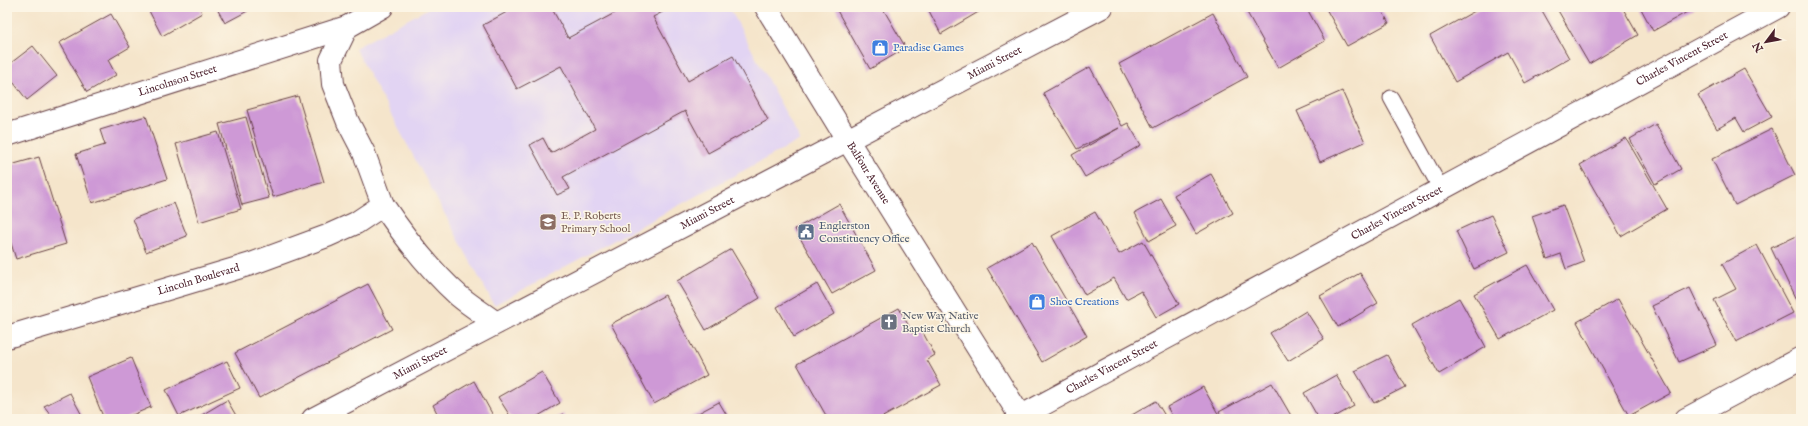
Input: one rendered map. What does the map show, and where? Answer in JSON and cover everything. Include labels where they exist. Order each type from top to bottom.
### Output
[{"type":"street","points":[[382,7],[347,26],[331,60],[333,84],[348,122],[364,153],[383,205],[403,236],[423,260],[460,297],[496,324]]},
{"type":"street","name":"Balfour Avenue","points":[[766,7],[1020,418]]},
{"type":"street","name":"Miami Street","points":[[313,419],[848,141],[1102,7]]},
{"type":"street","name":"Charles Vincent Street","points":[[1020,418],[1778,7]]},
{"type":"street","name":"Lincolnson Street","points":[[7,135],[347,26]]},
{"type":"street","name":"Lincoln Boulevard","points":[[7,337],[251,264],[327,236],[356,223],[383,205]]},
{"type":"street","points":[[1686,419],[1801,358]]},
{"type":"lane","points":[[1391,98],[1441,189]]},
{"type":"shaded area","name":"E. P. Roberts Primary School","points":[[431,7],[729,7],[800,140],[494,305],[355,48]]},
{"type":"building","points":[[147,7],[199,7],[202,13],[162,36]]},
{"type":"building","points":[[216,7],[255,7],[225,23]]},
{"type":"building","points":[[516,7],[551,7],[568,38],[626,7],[672,7],[653,17],[688,81],[733,56],[768,120],[708,153],[685,111],[563,177],[570,189],[557,195],[530,145],[543,138],[551,153],[595,129],[561,66],[517,89],[483,25]]},
{"type":"building","points":[[835,7],[882,7],[906,48],[870,69]]},
{"type":"building","points":[[927,7],[987,7],[941,34]]},
{"type":"building","points":[[1244,7],[1306,7],[1325,41],[1278,68]]},
{"type":"building","points":[[1325,7],[1380,7],[1389,23],[1347,46]]},
{"type":"building","points":[[1482,7],[1540,7],[1569,58],[1525,83],[1508,52],[1455,82],[1430,36]]},
{"type":"building","points":[[1556,7],[1622,7],[1638,35],[1589,64]]},
{"type":"building","points":[[1640,7],[1696,7],[1653,31]]},
{"type":"building","points":[[1213,13],[1247,77],[1153,128],[1119,64]]},
{"type":"building","points":[[111,14],[130,47],[108,60],[116,75],[87,92],[59,43]]},
{"type":"building","points":[[33,46],[57,76],[27,100],[7,74],[7,66]]},
{"type":"building","points":[[1090,67],[1122,126],[1128,123],[1141,145],[1085,177],[1072,155],[1119,128],[1077,149],[1043,93]]},
{"type":"building","points":[[1744,69],[1772,117],[1744,132],[1736,118],[1717,129],[1698,95]]},
{"type":"building","points":[[1342,91],[1365,142],[1320,162],[1297,111]]},
{"type":"building","points":[[298,96],[324,182],[273,197],[247,110]]},
{"type":"building","points":[[146,116],[167,179],[92,203],[76,154],[105,145],[100,130]]},
{"type":"building","points":[[246,117],[269,198],[242,205],[219,124]]},
{"type":"building","points":[[1656,124],[1681,169],[1655,184],[1630,139]]},
{"type":"building","points":[[1772,129],[1795,175],[1735,205],[1712,159]]},
{"type":"building","points":[[218,132],[241,209],[199,222],[176,144]]},
{"type":"building","points":[[1626,138],[1667,209],[1621,236],[1580,165]]},
{"type":"building","points":[[39,157],[66,244],[16,259],[7,234],[7,166]]},
{"type":"building","points":[[1211,174],[1233,213],[1196,234],[1174,195]]},
{"type":"building","points":[[1161,199],[1176,226],[1149,241],[1135,213]]},
{"type":"building","points":[[174,203],[187,236],[146,252],[133,219]]},
{"type":"building","points":[[839,204],[876,270],[832,294],[795,229]]},
{"type":"building","points":[[1563,205],[1584,262],[1566,269],[1561,254],[1547,259],[1532,216]]},
{"type":"building","points":[[1095,212],[1119,254],[1143,241],[1179,304],[1156,317],[1141,291],[1126,299],[1114,278],[1085,295],[1052,236]]},
{"type":"building","points":[[1491,215],[1509,252],[1474,269],[1456,231]]},
{"type":"building","points":[[1801,234],[1801,310],[1771,248]]},
{"type":"building","name":"Shoe Creations","points":[[1032,242],[1087,336],[1042,362],[987,268]]},
{"type":"building","points":[[1757,245],[1793,313],[1736,342],[1714,300],[1736,289],[1722,264]]},
{"type":"building","points":[[731,249],[760,298],[706,330],[677,281]]},
{"type":"building","points":[[1527,265],[1553,310],[1500,339],[1474,294]]},
{"type":"building","points":[[1360,273],[1378,303],[1338,327],[1320,296]]},
{"type":"building","points":[[368,284],[392,329],[259,398],[235,353]]},
{"type":"building","points":[[817,284],[834,314],[794,337],[777,307]]},
{"type":"building","points":[[1690,288],[1717,345],[1679,362],[1652,306]]},
{"type":"building","points":[[665,295],[707,375],[654,404],[611,324]]},
{"type":"building","points":[[1459,298],[1486,347],[1439,374],[1412,325]]},
{"type":"building","points":[[1618,299],[1671,393],[1629,416],[1577,322]]},
{"type":"building","points":[[899,308],[913,334],[921,329],[935,355],[927,360],[941,385],[879,419],[828,419],[797,364]]},
{"type":"building","points":[[1306,311],[1324,339],[1288,361],[1270,333]]},
{"type":"building","points":[[1387,355],[1405,387],[1374,403],[1355,371]]},
{"type":"building","points":[[131,358],[151,407],[123,419],[104,419],[87,377]]},
{"type":"building","points":[[227,361],[240,388],[179,416],[166,390]]},
{"type":"building","points":[[542,372],[560,403],[533,419],[512,419],[498,397]]},
{"type":"building","points":[[1336,375],[1354,406],[1331,419],[1319,419],[1304,393]]},
{"type":"building","points":[[474,381],[495,419],[440,419],[433,405]]},
{"type":"building","points":[[1272,383],[1293,419],[1223,419],[1219,412]]},
{"type":"building","points":[[1203,387],[1221,419],[1174,419],[1167,407]]},
{"type":"building","points":[[70,393],[84,419],[54,419],[44,406]]},
{"type":"building","points":[[227,400],[238,419],[201,419],[200,416]]},
{"type":"building","points":[[1156,401],[1167,419],[1125,419]]},
{"type":"building","points":[[719,402],[729,419],[687,419]]},
{"type":"building","points":[[563,414],[566,419],[554,419]]},
{"type":"place","name":"Paradise Games","points":[[880,48]]},
{"type":"place","name":"E. P. Roberts Primary School","points":[[548,222]]},
{"type":"place","name":"Englerston Constituency Office","points":[[806,232]]},
{"type":"place","name":"Shoe Creations","points":[[1037,302]]},
{"type":"place","name":"New Way Native Baptist Church","points":[[889,322]]}]
